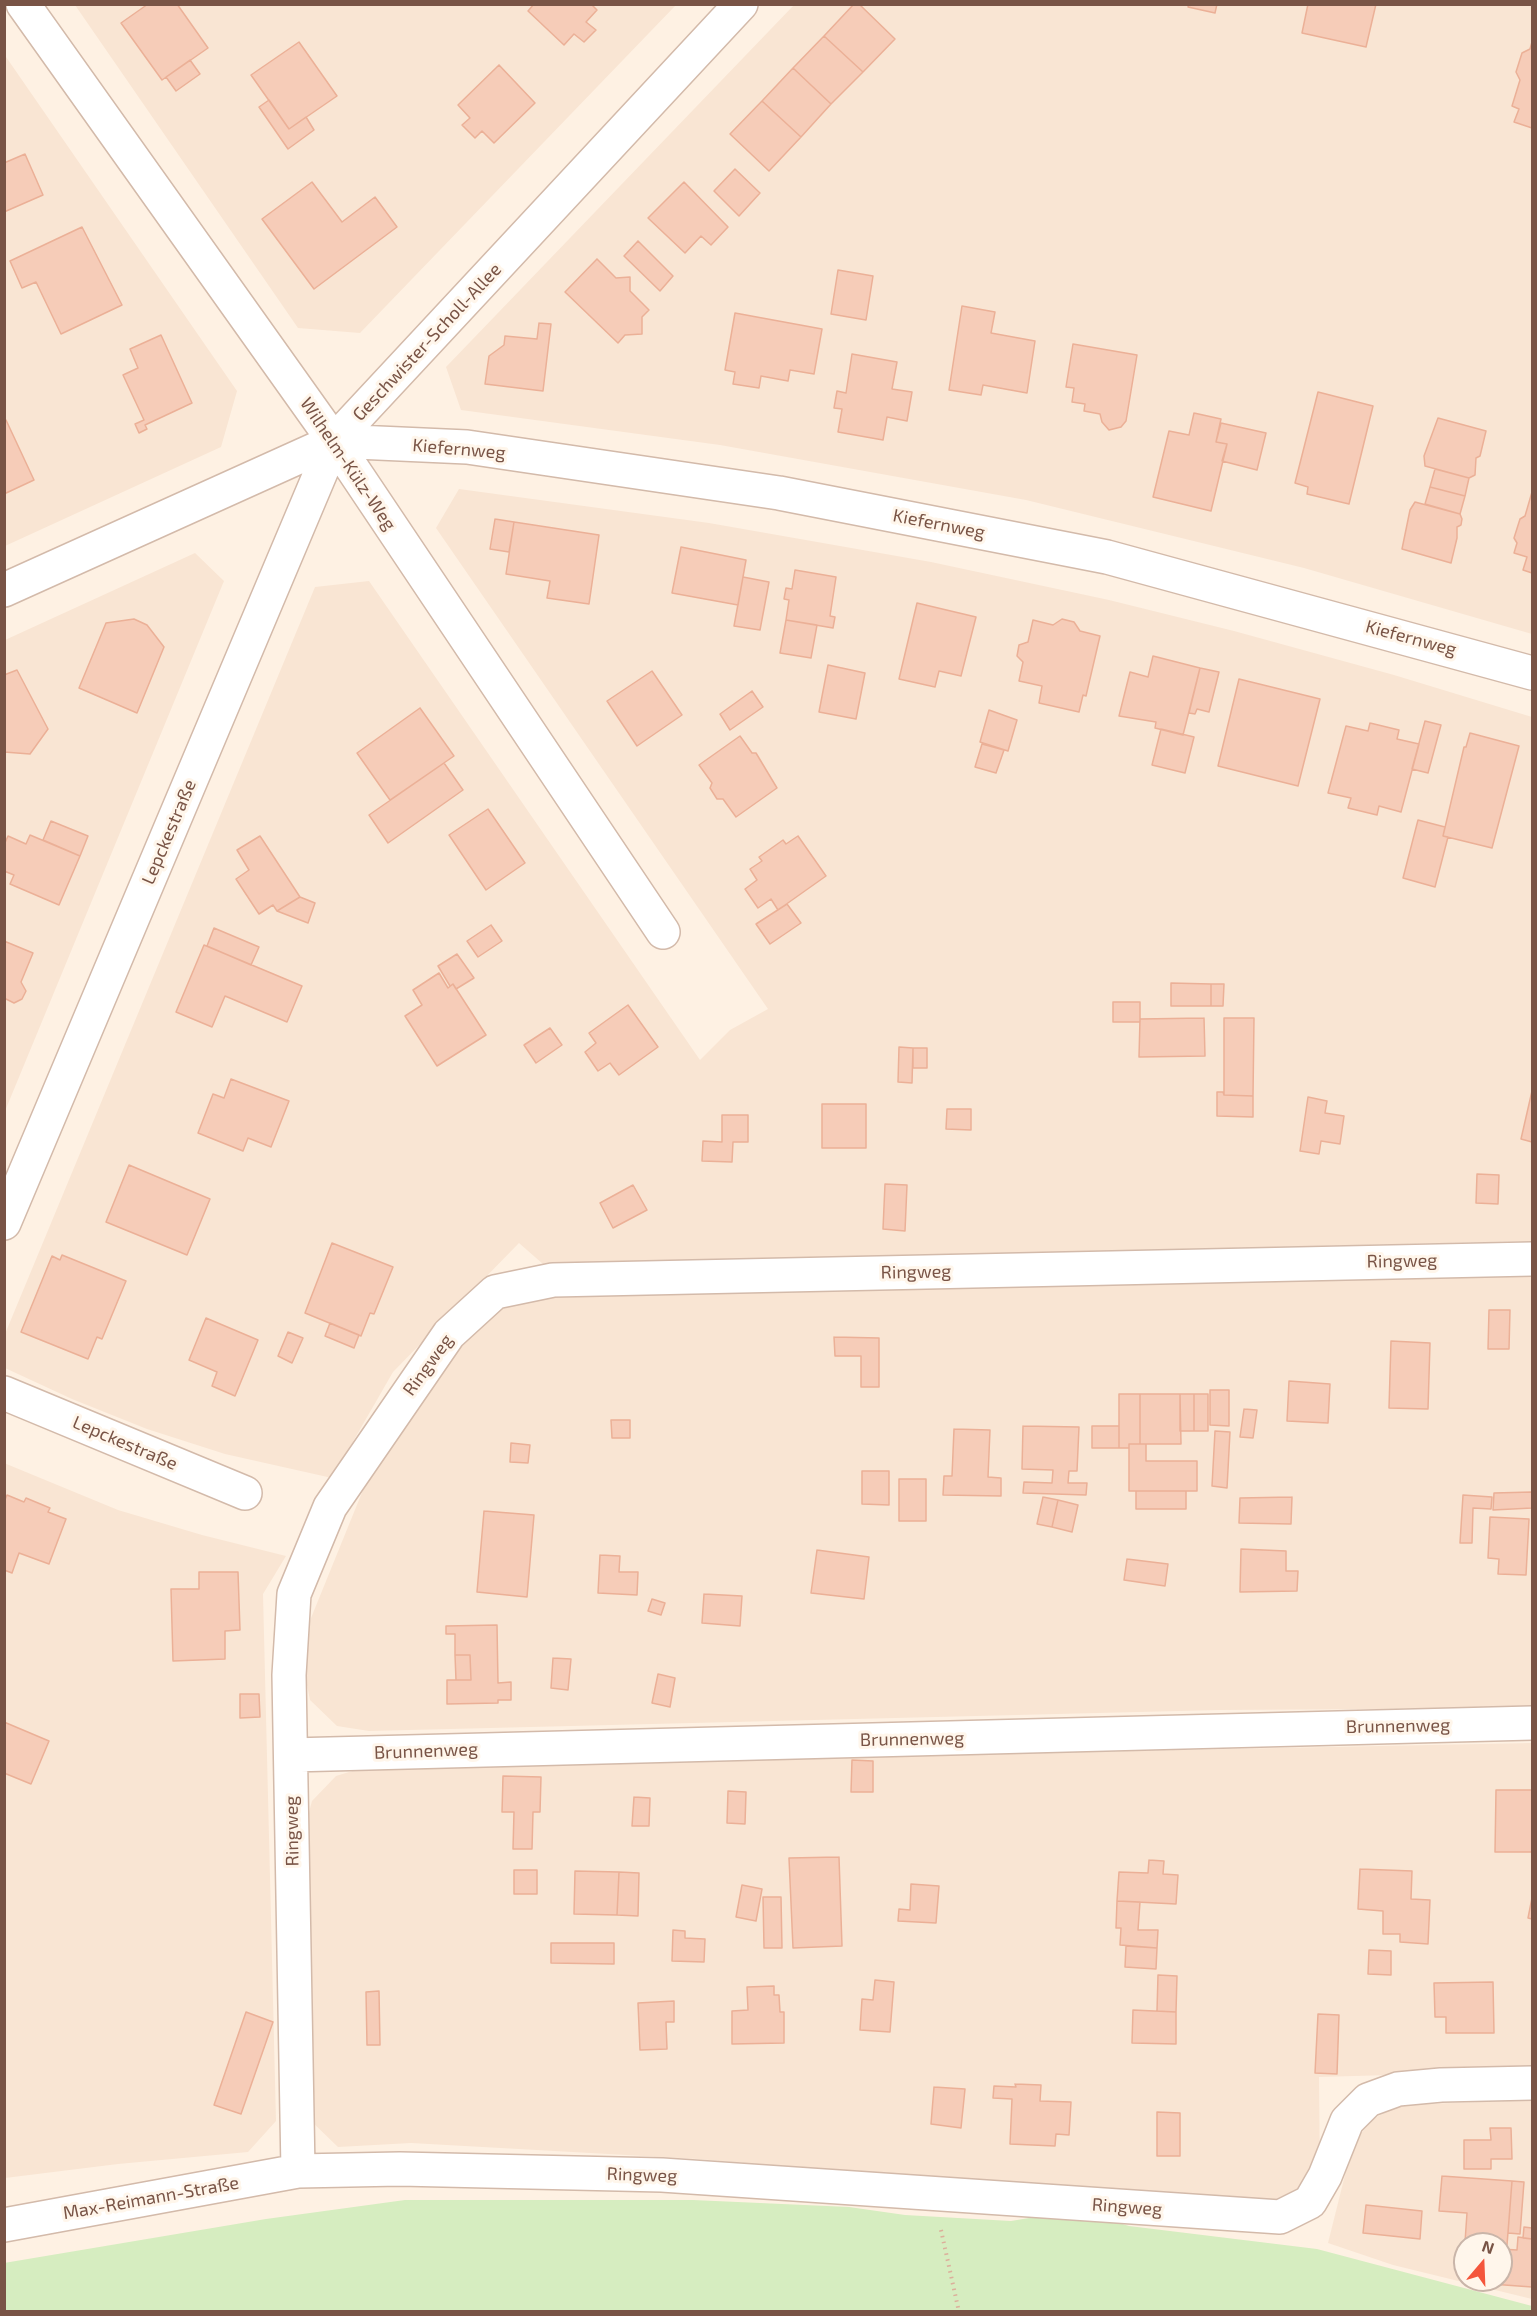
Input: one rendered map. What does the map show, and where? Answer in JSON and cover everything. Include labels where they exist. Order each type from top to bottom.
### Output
[{"type":"street","name":"Wilhelm-Külz-Weg","points":[[23,4],[334,441],[663,932]]},
{"type":"street","name":"Geschwister-Scholl-Allee","points":[[4,590],[334,441],[741,4]]},
{"type":"street","name":"Kiefernweg","points":[[334,441],[467,447],[779,494],[1107,557],[1533,673]]},
{"type":"street","name":"Lepckestraße","points":[[4,1223],[334,441]]},
{"type":"street","name":"Ringweg","points":[[1533,1258],[553,1280],[495,1292],[449,1334],[330,1507],[294,1594],[289,1675],[298,2171],[400,2169],[662,2175],[1280,2217],[1310,2202],[1325,2176],[1347,2121],[1368,2100],[1398,2089],[1533,2084]]},
{"type":"street","name":"Lepckestraße","points":[[4,1393],[245,1493]]},
{"type":"street","name":"Brunnenweg","points":[[291,1755],[1533,1723]]},
{"type":"street","name":"Max-Reimann-Straße","points":[[4,2224],[298,2171]]},
{"type":"path","points":[[933,2194],[959,2312]]},
{"type":"shaded area","points":[[75,5],[676,5],[360,333],[298,328]]},
{"type":"shaded area","points":[[794,5],[1532,5],[1532,634],[1304,568],[1026,500],[720,445],[461,410],[446,367]]},
{"type":"shaded area","points":[[4,54],[237,391],[221,447],[5,546]]},
{"type":"shaded area","points":[[459,489],[709,523],[931,562],[1109,600],[1234,631],[1394,675],[1532,717],[1532,1241],[543,1264],[519,1243],[393,1372],[332,1478],[225,1454],[147,1429],[72,1399],[5,1368],[5,1334],[315,587],[369,581],[700,1060],[730,1030],[768,1009],[436,528]]},
{"type":"shaded area","points":[[195,553],[224,581],[5,1111],[5,640]]},
{"type":"shaded area","points":[[1532,1273],[1532,1708],[1219,1710],[369,1731],[337,1726],[310,1700],[304,1670],[309,1623],[376,1458],[416,1389],[484,1318],[514,1302],[543,1292]]},
{"type":"shaded area","points":[[4,1463],[118,1510],[202,1535],[286,1556],[263,1594],[276,2121],[248,2152],[118,2164],[5,2178]]},
{"type":"shaded area","points":[[1532,1743],[1532,2071],[1319,2077],[1320,2181],[1303,2207],[1199,2202],[698,2159],[411,2143],[338,2147],[309,2119],[303,1834],[312,1801],[336,1776],[369,1766]]},
{"type":"shaded area","points":[[1532,2100],[1532,2299],[1503,2292],[1513,2292],[1513,2232],[1453,2232],[1453,2280],[1393,2265],[1328,2243],[1353,2143],[1373,2119],[1399,2105]]},
{"type":"green space","points":[[405,2200],[693,2200],[849,2207],[905,2215],[1011,2221],[1077,2210],[1129,2226],[1317,2249],[1453,2285],[1453,2292],[1479,2292],[1532,2306],[1532,2311],[5,2312],[4,2263],[266,2219]]},
{"type":"building","points":[[148,4],[177,4],[208,48],[162,80],[121,23]]},
{"type":"building","points":[[534,4],[591,4],[597,10],[586,22],[596,30],[584,42],[574,34],[564,45],[528,11]]},
{"type":"building","points":[[854,4],[859,4],[895,39],[863,72],[824,36]]},
{"type":"building","points":[[1189,4],[1217,4],[1215,13],[1188,7]]},
{"type":"building","points":[[1308,4],[1376,4],[1366,47],[1302,33]]},
{"type":"building","points":[[824,36],[863,72],[831,104],[793,68]]},
{"type":"building","points":[[299,42],[337,96],[289,129],[251,75]]},
{"type":"building","points":[[1532,42],[1532,128],[1514,122],[1519,109],[1512,106],[1520,80],[1516,72],[1522,53],[1530,49]]},
{"type":"building","points":[[190,60],[200,74],[176,91],[166,77]]},
{"type":"building","points":[[499,65],[535,103],[494,143],[482,131],[475,138],[462,125],[470,118],[458,105]]},
{"type":"building","points":[[793,68],[831,104],[801,137],[762,101]]},
{"type":"building","points":[[269,100],[289,129],[306,117],[314,130],[288,149],[259,107]]},
{"type":"building","points":[[762,101],[801,137],[769,171],[730,134]]},
{"type":"building","points":[[25,154],[43,195],[4,212],[4,163]]},
{"type":"building","points":[[735,169],[760,193],[739,216],[714,191]]},
{"type":"building","points":[[312,182],[342,222],[375,197],[397,227],[314,289],[262,219]]},
{"type":"building","points":[[684,182],[728,227],[711,245],[701,236],[685,253],[648,218]]},
{"type":"building","points":[[82,227],[122,305],[61,334],[36,282],[22,288],[10,261]]},
{"type":"building","points":[[638,241],[673,276],[660,291],[624,256]]},
{"type":"building","points":[[597,259],[616,278],[630,277],[630,291],[649,310],[642,317],[642,334],[625,335],[618,343],[565,292]]},
{"type":"building","points":[[838,270],[873,276],[866,320],[831,314]]},
{"type":"building","points":[[962,306],[995,312],[991,333],[1035,341],[1027,393],[983,385],[981,395],[949,390]]},
{"type":"building","points":[[735,313],[822,329],[814,374],[790,370],[788,381],[761,376],[759,388],[733,384],[735,372],[725,370]]},
{"type":"building","points":[[539,323],[551,324],[543,391],[485,384],[489,356],[504,345],[505,336],[537,339]]},
{"type":"building","points":[[161,335],[192,403],[145,425],[147,429],[139,433],[135,424],[144,420],[123,375],[138,368],[130,349]]},
{"type":"building","points":[[1073,344],[1137,355],[1126,421],[1121,427],[1109,430],[1102,422],[1100,414],[1084,411],[1085,404],[1072,402],[1074,388],[1066,387]]},
{"type":"building","points":[[852,354],[897,362],[892,389],[912,392],[907,421],[887,417],[883,440],[838,432],[842,409],[834,408],[837,391],[846,393]]},
{"type":"building","points":[[1318,392],[1373,406],[1349,504],[1307,494],[1308,487],[1295,483]]},
{"type":"building","points":[[1194,413],[1221,419],[1216,442],[1227,444],[1211,511],[1153,497],[1169,431],[1189,435]]},
{"type":"building","points":[[1438,418],[1486,431],[1480,456],[1476,458],[1475,475],[1469,478],[1425,466],[1424,456]]},
{"type":"building","points":[[6,420],[34,480],[4,494],[4,421]]},
{"type":"building","points":[[1221,423],[1266,433],[1257,470],[1222,461],[1227,444],[1216,442]]},
{"type":"building","points":[[1435,469],[1469,478],[1465,496],[1430,487]]},
{"type":"building","points":[[1430,487],[1465,496],[1460,514],[1425,504]]},
{"type":"building","points":[[1532,492],[1532,573],[1523,570],[1527,557],[1514,553],[1517,543],[1514,538],[1520,519],[1525,516]]},
{"type":"building","points":[[1415,502],[1460,514],[1461,525],[1457,527],[1457,538],[1451,563],[1402,549],[1410,510]]},
{"type":"building","points":[[495,519],[514,522],[509,552],[490,549]]},
{"type":"building","points":[[514,522],[599,535],[589,604],[547,598],[550,581],[506,574]]},
{"type":"building","points":[[681,547],[746,560],[738,605],[672,593]]},
{"type":"building","points":[[795,570],[836,577],[830,616],[835,617],[833,628],[786,620],[789,600],[784,599],[786,588],[792,589]]},
{"type":"building","points":[[743,577],[769,582],[760,630],[734,626]]},
{"type":"building","points":[[917,603],[976,617],[961,676],[939,671],[935,687],[899,679]]},
{"type":"building","points":[[134,619],[147,625],[164,647],[137,713],[79,688],[106,623]]},
{"type":"building","points":[[1062,619],[1074,622],[1080,631],[1100,636],[1086,696],[1083,695],[1079,712],[1039,703],[1042,686],[1019,681],[1023,662],[1017,656],[1019,645],[1028,642],[1033,620],[1053,625]]},
{"type":"building","points":[[786,620],[817,625],[811,658],[780,653]]},
{"type":"building","points":[[1153,656],[1200,668],[1183,735],[1155,728],[1156,722],[1119,716],[1130,672],[1148,677]]},
{"type":"building","points":[[828,665],[865,673],[856,719],[819,712]]},
{"type":"building","points":[[1200,668],[1219,672],[1209,712],[1197,709],[1195,714],[1189,713]]},
{"type":"building","points":[[17,670],[48,729],[30,754],[4,752],[4,675]]},
{"type":"building","points":[[652,671],[682,715],[637,746],[607,701]]},
{"type":"building","points":[[1239,679],[1320,699],[1298,786],[1218,766]]},
{"type":"building","points":[[752,691],[763,707],[730,730],[720,714]]},
{"type":"building","points":[[420,708],[454,756],[390,800],[357,753]]},
{"type":"building","points":[[989,710],[1017,720],[1008,751],[980,742]]},
{"type":"building","points":[[1425,721],[1441,725],[1428,773],[1412,769]]},
{"type":"building","points":[[1370,723],[1399,730],[1397,739],[1419,744],[1401,812],[1379,806],[1377,815],[1348,808],[1351,798],[1328,793],[1346,726],[1368,731]]},
{"type":"building","points":[[1161,729],[1194,737],[1185,773],[1152,765]]},
{"type":"building","points":[[1470,733],[1519,746],[1492,848],[1443,836],[1464,747],[1466,747]]},
{"type":"building","points":[[740,736],[752,753],[756,753],[777,788],[736,817],[723,799],[717,799],[710,788],[712,783],[699,765]]},
{"type":"building","points":[[982,744],[1004,750],[996,773],[975,767]]},
{"type":"building","points":[[444,763],[463,790],[388,843],[369,815]]},
{"type":"building","points":[[488,809],[525,863],[486,890],[449,835]]},
{"type":"building","points":[[1418,820],[1445,827],[1443,836],[1448,837],[1435,887],[1403,878]]},
{"type":"building","points":[[51,821],[88,836],[80,856],[43,840]]},
{"type":"building","points":[[30,835],[80,856],[59,905],[10,884],[14,875],[4,871],[4,845],[8,836],[26,844]]},
{"type":"building","points":[[260,836],[300,897],[277,911],[273,905],[259,914],[236,879],[249,870],[237,850]]},
{"type":"building","points":[[798,836],[826,876],[778,910],[771,899],[758,908],[745,889],[757,880],[750,869],[762,861],[759,857],[783,840],[786,844]]},
{"type":"building","points":[[300,897],[315,903],[308,923],[277,911]]},
{"type":"building","points":[[787,904],[801,923],[770,944],[756,924]]},
{"type":"building","points":[[491,925],[502,941],[478,957],[467,941]]},
{"type":"building","points":[[214,928],[259,947],[251,965],[207,946]]},
{"type":"building","points":[[4,941],[33,953],[21,982],[26,991],[22,999],[14,1003],[4,998]]},
{"type":"building","points":[[204,945],[302,986],[287,1022],[225,996],[212,1027],[176,1012]]},
{"type":"building","points":[[457,954],[474,978],[456,989],[453,984],[450,986],[438,966]]},
{"type":"building","points":[[439,973],[448,988],[453,984],[486,1035],[437,1066],[405,1016],[422,1005],[413,990]]},
{"type":"building","points":[[1171,983],[1211,984],[1211,1006],[1171,1006]]},
{"type":"building","points":[[1211,984],[1224,984],[1223,1006],[1211,1006]]},
{"type":"building","points":[[1113,1002],[1140,1002],[1140,1022],[1113,1022]]},
{"type":"building","points":[[628,1005],[658,1047],[619,1075],[610,1063],[598,1071],[585,1052],[596,1043],[589,1033]]},
{"type":"building","points":[[1204,1018],[1205,1056],[1139,1057],[1140,1019]]},
{"type":"building","points":[[1224,1018],[1254,1018],[1253,1096],[1224,1095]]},
{"type":"building","points":[[550,1028],[562,1045],[536,1063],[524,1045]]},
{"type":"building","points":[[899,1047],[913,1048],[912,1083],[898,1082]]},
{"type":"building","points":[[913,1048],[927,1048],[927,1068],[913,1068]]},
{"type":"building","points":[[231,1079],[289,1101],[271,1147],[248,1138],[243,1151],[198,1133],[213,1094],[224,1098]]},
{"type":"building","points":[[1532,1091],[1532,1142],[1521,1139]]},
{"type":"building","points":[[1217,1092],[1223,1092],[1224,1095],[1253,1096],[1253,1117],[1217,1116]]},
{"type":"building","points":[[1308,1097],[1327,1101],[1325,1113],[1344,1116],[1340,1144],[1321,1141],[1319,1154],[1300,1151]]},
{"type":"building","points":[[822,1104],[866,1104],[866,1148],[822,1148]]},
{"type":"building","points":[[947,1109],[971,1109],[971,1130],[946,1129]]},
{"type":"building","points":[[722,1115],[748,1115],[748,1142],[733,1142],[732,1162],[702,1161],[703,1141],[722,1142]]},
{"type":"building","points":[[129,1165],[210,1199],[187,1255],[106,1222]]},
{"type":"building","points":[[1477,1174],[1499,1175],[1498,1204],[1476,1203]]},
{"type":"building","points":[[885,1184],[907,1185],[905,1231],[883,1229]]},
{"type":"building","points":[[633,1185],[647,1210],[613,1228],[600,1203]]},
{"type":"building","points":[[332,1243],[393,1267],[374,1314],[370,1313],[361,1336],[305,1313]]},
{"type":"building","points":[[62,1255],[126,1281],[102,1339],[97,1337],[88,1359],[21,1332],[52,1256],[60,1260]]},
{"type":"building","points":[[1489,1310],[1510,1310],[1509,1349],[1488,1349]]},
{"type":"building","points":[[206,1318],[258,1340],[235,1396],[212,1386],[217,1372],[189,1360]]},
{"type":"building","points":[[330,1323],[359,1335],[354,1348],[325,1336]]},
{"type":"building","points":[[288,1332],[303,1338],[292,1363],[278,1356]]},
{"type":"building","points":[[834,1337],[879,1338],[879,1387],[861,1387],[861,1356],[835,1356]]},
{"type":"building","points":[[1391,1341],[1430,1343],[1428,1409],[1389,1408]]},
{"type":"building","points":[[1289,1381],[1330,1384],[1328,1423],[1287,1421]]},
{"type":"building","points":[[1210,1390],[1229,1390],[1229,1426],[1210,1425]]},
{"type":"building","points":[[1119,1394],[1140,1394],[1140,1444],[1129,1444],[1129,1448],[1119,1448]]},
{"type":"building","points":[[1140,1394],[1180,1394],[1181,1444],[1140,1444]]},
{"type":"building","points":[[1180,1394],[1194,1394],[1194,1431],[1180,1431]]},
{"type":"building","points":[[1194,1394],[1208,1394],[1208,1431],[1194,1431]]},
{"type":"building","points":[[1244,1409],[1257,1410],[1253,1438],[1240,1437]]},
{"type":"building","points":[[611,1420],[630,1420],[630,1438],[612,1438]]},
{"type":"building","points":[[1023,1426],[1079,1427],[1077,1471],[1069,1471],[1068,1483],[1087,1483],[1086,1495],[1023,1493],[1024,1482],[1052,1483],[1053,1470],[1022,1469]]},
{"type":"building","points":[[1092,1426],[1119,1426],[1119,1448],[1092,1448]]},
{"type":"building","points":[[954,1429],[990,1430],[988,1477],[1001,1478],[1001,1496],[943,1495],[944,1476],[952,1476]]},
{"type":"building","points":[[1215,1431],[1230,1432],[1227,1488],[1212,1486]]},
{"type":"building","points":[[511,1443],[530,1445],[528,1463],[510,1462]]},
{"type":"building","points":[[1129,1444],[1146,1444],[1146,1461],[1197,1461],[1197,1491],[1129,1491]]},
{"type":"building","points":[[862,1471],[889,1471],[889,1505],[862,1504]]},
{"type":"building","points":[[899,1479],[926,1479],[926,1521],[899,1521]]},
{"type":"building","points":[[1136,1491],[1186,1491],[1186,1509],[1136,1509]]},
{"type":"building","points":[[1532,1492],[1532,1508],[1493,1510],[1494,1493]]},
{"type":"building","points":[[7,1495],[24,1502],[26,1498],[50,1508],[48,1512],[66,1519],[49,1564],[19,1553],[12,1573],[4,1570],[4,1502]]},
{"type":"building","points":[[1463,1495],[1492,1497],[1491,1509],[1473,1508],[1472,1543],[1460,1543]]},
{"type":"building","points":[[1043,1497],[1058,1500],[1052,1527],[1037,1524]]},
{"type":"building","points":[[1292,1497],[1291,1524],[1239,1523],[1240,1498]]},
{"type":"building","points":[[1058,1500],[1078,1505],[1072,1532],[1052,1527]]},
{"type":"building","points":[[484,1511],[534,1515],[527,1597],[477,1592]]},
{"type":"building","points":[[1490,1517],[1529,1519],[1526,1575],[1498,1574],[1499,1559],[1488,1558]]},
{"type":"building","points":[[1241,1549],[1286,1551],[1286,1571],[1298,1571],[1297,1591],[1240,1592]]},
{"type":"building","points":[[817,1550],[869,1557],[864,1599],[811,1593]]},
{"type":"building","points":[[600,1555],[620,1556],[619,1572],[638,1572],[637,1595],[598,1593]]},
{"type":"building","points":[[1127,1559],[1168,1564],[1165,1586],[1124,1580]]},
{"type":"building","points":[[199,1572],[238,1572],[240,1630],[225,1631],[225,1659],[173,1661],[171,1589],[199,1589]]},
{"type":"building","points":[[704,1594],[742,1596],[740,1626],[702,1623]]},
{"type":"building","points":[[652,1599],[665,1603],[661,1615],[648,1611]]},
{"type":"building","points":[[497,1625],[498,1683],[511,1682],[511,1700],[498,1700],[498,1703],[447,1704],[447,1680],[471,1680],[470,1655],[455,1655],[455,1634],[446,1634],[446,1626]]},
{"type":"building","points":[[455,1655],[470,1655],[471,1680],[456,1680]]},
{"type":"building","points":[[553,1658],[571,1659],[568,1690],[551,1688]]},
{"type":"building","points":[[658,1674],[675,1678],[670,1707],[652,1703]]},
{"type":"building","points":[[240,1694],[259,1694],[260,1717],[240,1718]]},
{"type":"building","points":[[4,1722],[49,1741],[31,1784],[4,1773]]},
{"type":"building","points":[[852,1760],[873,1761],[873,1792],[851,1792]]},
{"type":"building","points":[[503,1776],[541,1777],[540,1812],[533,1812],[532,1849],[513,1849],[514,1812],[502,1812]]},
{"type":"building","points":[[1496,1790],[1532,1790],[1532,1852],[1495,1852]]},
{"type":"building","points":[[728,1791],[746,1792],[745,1824],[727,1823]]},
{"type":"building","points":[[634,1797],[650,1798],[649,1826],[632,1826]]},
{"type":"building","points":[[839,1857],[842,1946],[793,1948],[789,1858]]},
{"type":"building","points":[[1149,1860],[1164,1861],[1163,1874],[1178,1875],[1176,1904],[1117,1901],[1119,1872],[1148,1873]]},
{"type":"building","points":[[1360,1869],[1412,1871],[1411,1899],[1430,1900],[1428,1944],[1400,1942],[1400,1934],[1383,1934],[1383,1911],[1358,1909]]},
{"type":"building","points":[[514,1870],[537,1870],[537,1894],[514,1894]]},
{"type":"building","points":[[575,1871],[619,1872],[617,1915],[574,1914]]},
{"type":"building","points":[[619,1872],[639,1873],[638,1916],[617,1915]]},
{"type":"building","points":[[911,1884],[939,1886],[936,1923],[898,1921],[899,1909],[910,1910]]},
{"type":"building","points":[[742,1885],[762,1889],[756,1921],[736,1917]]},
{"type":"building","points":[[763,1897],[781,1897],[782,1948],[764,1948]]},
{"type":"building","points":[[1532,1898],[1532,1919],[1528,1918]]},
{"type":"building","points":[[1117,1901],[1140,1902],[1138,1930],[1158,1930],[1157,1948],[1120,1945],[1121,1928],[1116,1928]]},
{"type":"building","points":[[673,1930],[685,1931],[685,1938],[705,1939],[704,1962],[672,1961]]},
{"type":"building","points":[[551,1943],[614,1943],[614,1964],[551,1963]]},
{"type":"building","points":[[1126,1946],[1157,1948],[1156,1969],[1125,1967]]},
{"type":"building","points":[[1369,1950],[1391,1951],[1391,1975],[1368,1974]]},
{"type":"building","points":[[1158,1975],[1177,1976],[1176,2012],[1157,2011]]},
{"type":"building","points":[[875,1980],[894,1982],[890,2032],[860,2030],[862,1999],[873,2000]]},
{"type":"building","points":[[1493,1982],[1494,2033],[1446,2033],[1446,2017],[1435,2017],[1434,1983]]},
{"type":"building","points":[[774,1986],[774,1995],[779,1995],[780,2012],[784,2012],[784,2043],[732,2044],[732,2011],[748,2010],[747,1987]]},
{"type":"building","points":[[379,1991],[380,2045],[367,2045],[366,1992]]},
{"type":"building","points":[[674,2001],[674,2022],[666,2022],[667,2049],[640,2050],[638,2003]]},
{"type":"building","points":[[1133,2010],[1176,2012],[1176,2044],[1132,2043]]},
{"type":"building","points":[[246,2012],[273,2022],[241,2114],[214,2105]]},
{"type":"building","points":[[1318,2014],[1339,2015],[1337,2074],[1315,2073]]},
{"type":"building","points":[[1015,2084],[1041,2085],[1040,2101],[1071,2102],[1069,2135],[1056,2134],[1055,2146],[1010,2144],[1012,2099],[993,2098],[994,2086],[1016,2087]]},
{"type":"building","points":[[934,2087],[965,2089],[961,2128],[931,2124]]},
{"type":"building","points":[[1157,2112],[1180,2113],[1180,2156],[1157,2156]]},
{"type":"building","points":[[1490,2128],[1511,2128],[1512,2159],[1491,2159],[1491,2169],[1464,2169],[1464,2140],[1491,2140]]},
{"type":"building","points":[[1442,2176],[1512,2181],[1508,2232],[1466,2232],[1467,2213],[1439,2211]]},
{"type":"building","points":[[1512,2181],[1524,2182],[1520,2234],[1508,2232]]},
{"type":"building","points":[[1366,2205],[1422,2211],[1420,2239],[1363,2233]]},
{"type":"building","points":[[1524,2227],[1532,2228],[1532,2239],[1523,2238]]},
{"type":"building","points":[[1518,2237],[1532,2239],[1532,2287],[1513,2286],[1513,2250],[1517,2250]]}]
